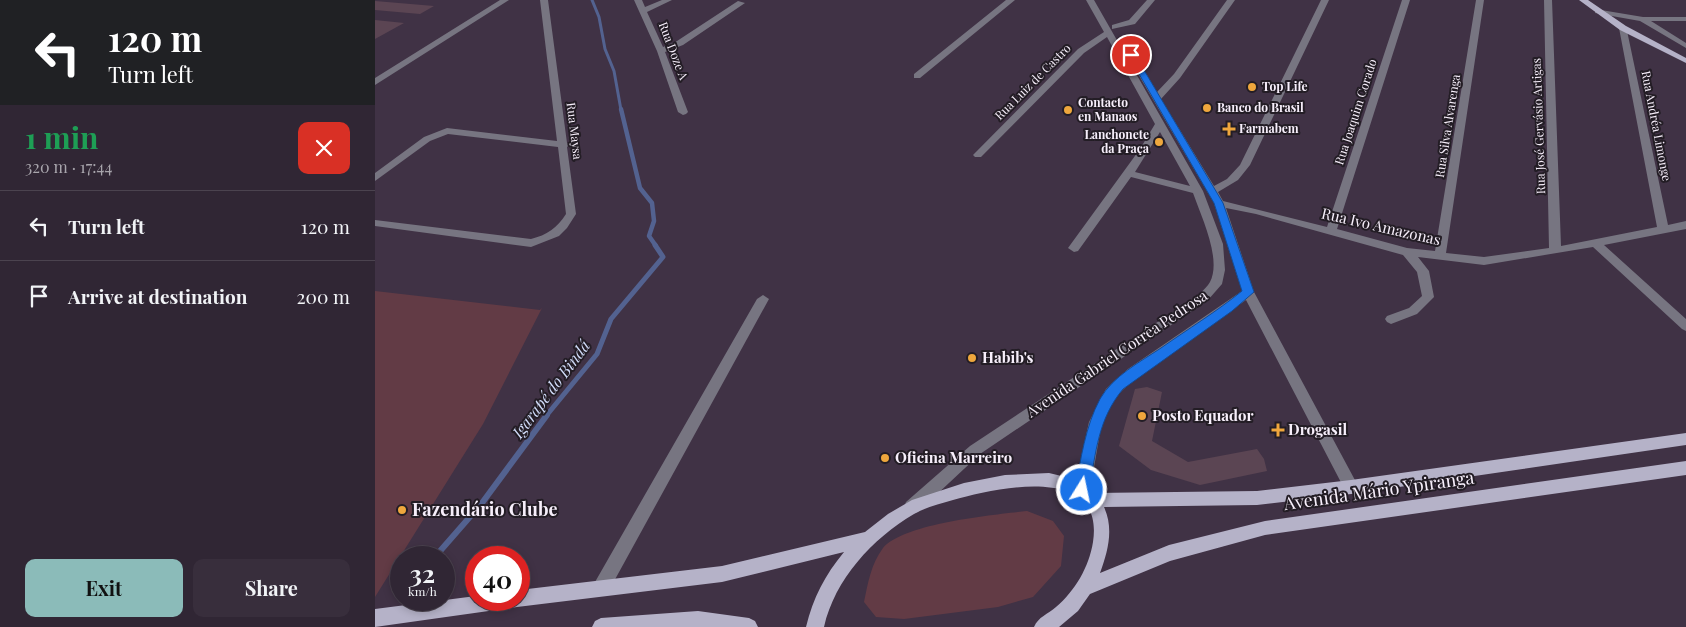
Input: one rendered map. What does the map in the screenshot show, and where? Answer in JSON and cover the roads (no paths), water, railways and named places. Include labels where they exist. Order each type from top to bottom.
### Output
[{"type":"main road","points":[[1583,0],[1623,28],[1686,61]]},
{"type":"main road","name":"Avenida Mário Ypiranga","points":[[868,539],[911,508],[963,490],[1009,481],[1052,480],[1087,495],[1257,498],[1351,487],[1686,439]]},
{"type":"main road","name":"Avenida Mário Ypiranga","points":[[1086,587],[1169,553],[1265,528],[1686,468]]},
{"type":"main road","points":[[1043,627],[1056,622],[1086,587],[1099,550],[1100,515],[1087,495]]},
{"type":"main road","points":[[530,598],[722,574],[868,539]]},
{"type":"main road","points":[[815,627],[822,602],[833,581],[868,539]]},
{"type":"main road","points":[[375,618],[465,606]]},
{"type":"main road","points":[[601,627],[698,620],[749,627]]},
{"type":"street","points":[[375,82],[505,0]]},
{"type":"street","name":"Rua Maysa","points":[[375,223],[531,243],[547,239],[564,228],[571,214],[564,145],[544,0]]},
{"type":"street","name":"Rua Doze A","points":[[638,0],[661,51],[683,112]]},
{"type":"street","points":[[643,11],[668,0]]},
{"type":"street","points":[[917,76],[1011,0]]},
{"type":"street","name":"Avenida Gabriel Corrêa Pedrosa","points":[[911,508],[975,450],[1204,297],[1216,284],[1219,270],[1217,244],[1205,191],[1157,98],[1112,29],[1090,0]]},
{"type":"street","name":"Avenida Gabriel Corrêa Pedrosa","points":[[1099,0],[1160,124],[1205,191],[1219,203],[1248,292],[1351,487]]},
{"type":"street","name":"Rua Luiz de Castro","points":[[978,154],[1081,51],[1112,29],[1132,22],[1151,0]]},
{"type":"street","points":[[1157,98],[1186,64],[1231,0]]},
{"type":"street","points":[[1128,173],[1205,191],[1226,186],[1234,180],[1245,165],[1325,0]]},
{"type":"street","name":"Rua Joaquim Corado","points":[[1331,231],[1406,0]]},
{"type":"street","name":"Rua Silva Alvarenga","points":[[1440,257],[1480,0]]},
{"type":"street","name":"Rua José Gervásio Artigas","points":[[1548,0],[1555,252]]},
{"type":"street","points":[[661,51],[680,43],[741,3]]},
{"type":"street","points":[[1598,11],[1642,19],[1686,19]]},
{"type":"street","points":[[1642,19],[1686,46]]},
{"type":"street","name":"Rua Andréa Limonge","points":[[1623,28],[1663,229]]},
{"type":"street","points":[[1074,248],[1128,173],[1160,124]]},
{"type":"street","points":[[375,178],[427,139],[447,131],[564,145]]},
{"type":"street","name":"Rua Ivo Amazonas","points":[[1219,203],[1257,211],[1407,252],[1484,261],[1555,252],[1686,225]]},
{"type":"street","points":[[1595,243],[1686,326]]},
{"type":"street","points":[[1391,319],[1413,311],[1429,297],[1423,271],[1407,252]]},
{"type":"street","name":"Avenida Gabriel Corrêa Pedrosa","points":[[1087,495],[1091,442],[1096,422],[1106,400],[1119,385],[1248,292]]},
{"type":"street","points":[[601,588],[763,299]]},
{"type":"waterway","name":"Igarapé do Bindá","points":[[592,0],[599,17],[605,49],[614,71],[621,110]]},
{"type":"waterway","name":"Igarapé do Bindá","points":[[621,109],[640,188],[652,203],[654,221],[649,236],[656,246]]},
{"type":"waterway","name":"Igarapé do Bindá","points":[[546,416],[597,354],[611,319],[663,257],[655,245]]},
{"type":"waterway","name":"Igarapé do Bindá","points":[[444,546],[482,503],[547,415]]},
{"type":"place","name":"Top Life","points":[[1252,87]]},
{"type":"place","name":"Banco do Brasil","points":[[1207,108]]},
{"type":"place","name":"Contacto en Manaos","points":[[1068,110]]},
{"type":"place","name":"Farmabem","points":[[1229,129]]},
{"type":"place","name":"Lanchonete da Praça","points":[[1159,142]]},
{"type":"place","name":"Habib's","points":[[972,358]]},
{"type":"place","name":"Posto Equador","points":[[1142,416]]},
{"type":"place","name":"Drogasil","points":[[1278,430]]},
{"type":"place","name":"Oficina Marreiro","points":[[885,458]]},
{"type":"place","name":"Fazendário Clube","points":[[402,510]]}]
